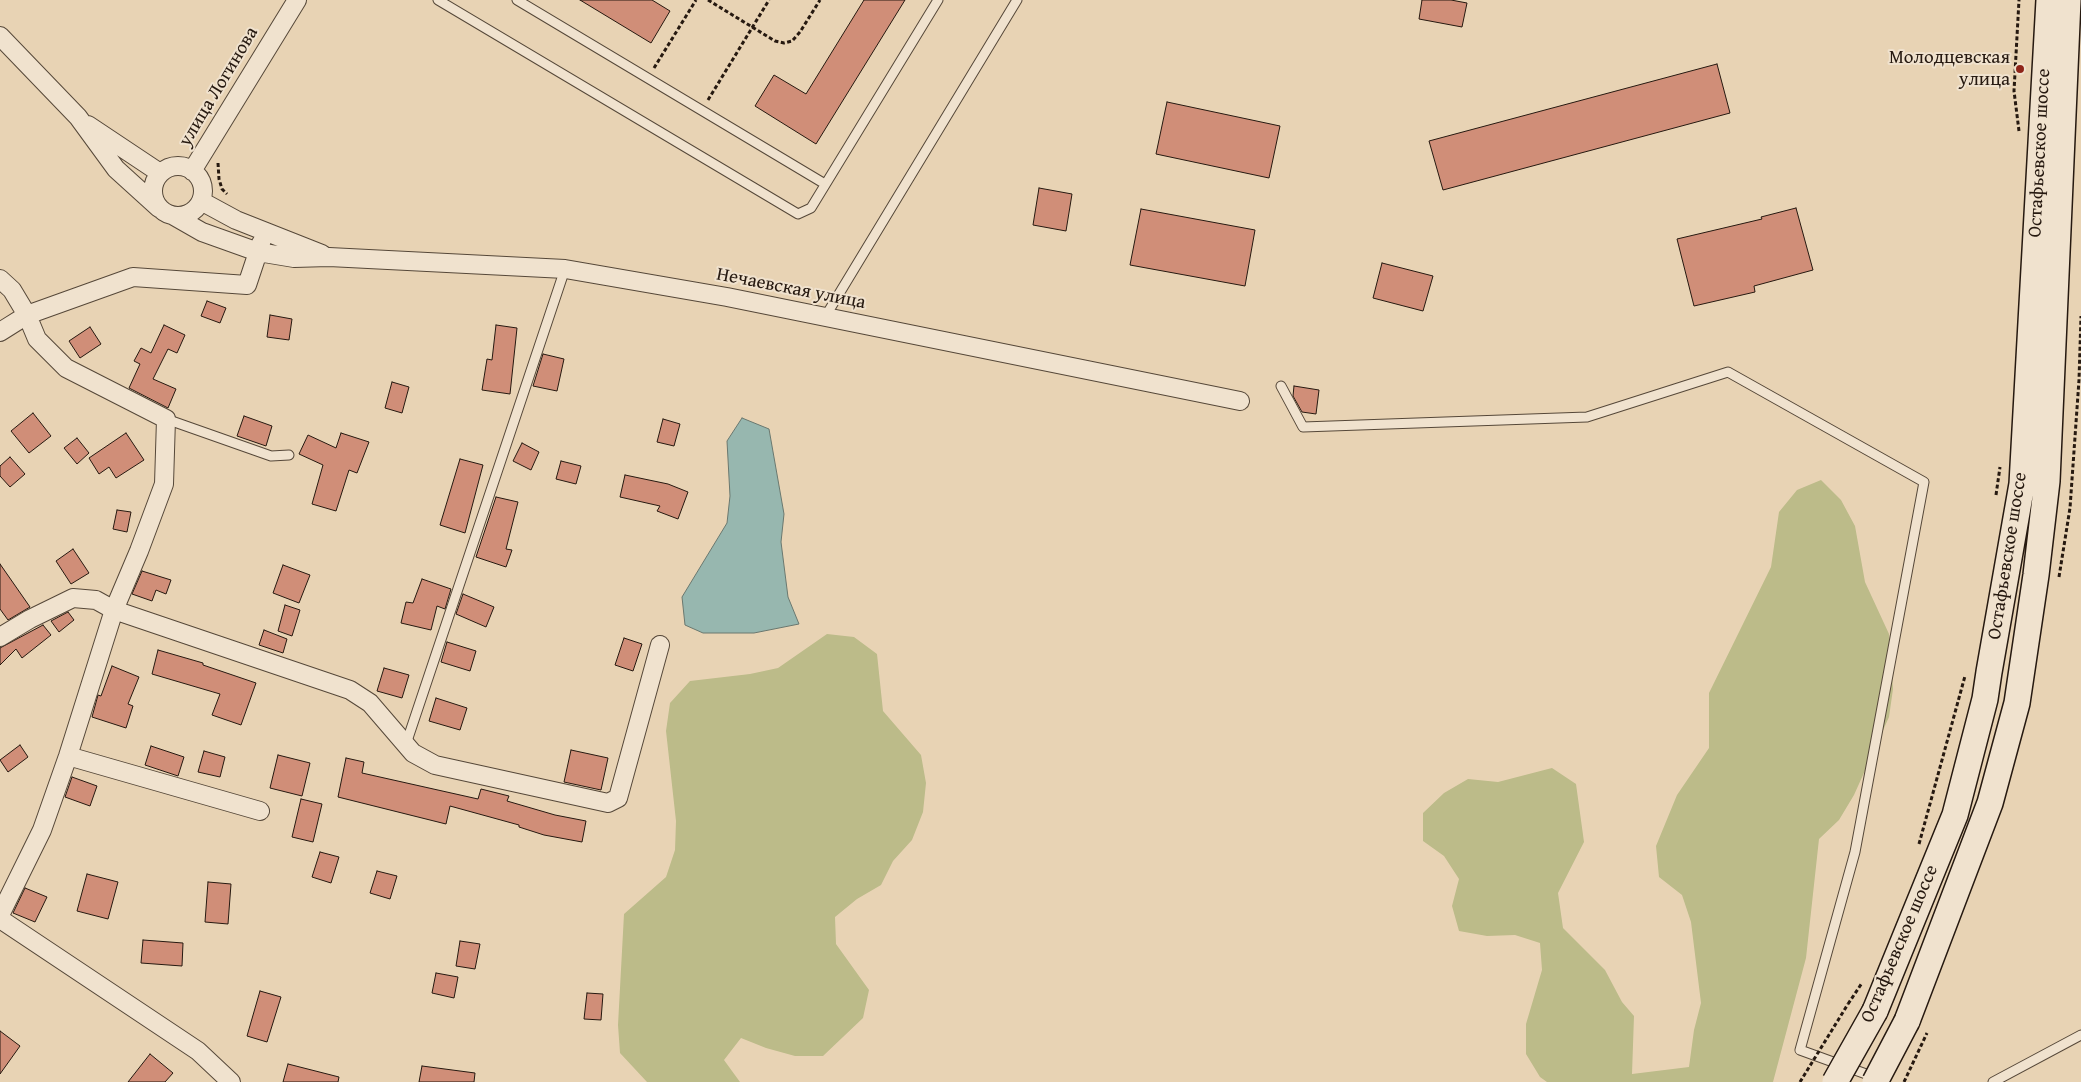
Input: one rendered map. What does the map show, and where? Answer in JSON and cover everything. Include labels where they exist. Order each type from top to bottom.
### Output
[{"type":"main road","name":"Остафьевское шоссе","points":[[1835,1082],[1875,1011],[1955,815],[1985,699],[2022,484],[2049,0]]},
{"type":"main road","name":"Остафьевское шоссе","points":[[1875,1082],[1918,1025],[1990,803],[2017,703],[2036,575],[2046,481],[2068,0]]},
{"type":"street","name":"улица Логинова","points":[[192,171],[296,0]]},
{"type":"street","points":[[0,36],[78,117],[160,173]]},
{"type":"street","name":"Нечаевская улица","points":[[78,117],[116,169],[166,212],[202,232],[294,258],[329,257],[565,269],[825,317],[1240,401]]},
{"type":"street","points":[[177,166],[192,171],[202,183],[201,201],[188,214],[166,212],[153,190],[160,173],[177,166]]},
{"type":"street","name":"Нечаевская улица","points":[[201,201],[236,220],[329,257]]},
{"type":"street","points":[[0,332],[28,315],[133,277],[247,285],[260,248]]},
{"type":"street","points":[[0,279],[12,290],[28,315],[37,339],[66,368],[166,419],[164,484],[114,610],[68,756],[42,830],[0,917],[198,1051],[231,1082]]},
{"type":"street","points":[[0,637],[30,619],[73,598],[96,600],[114,610],[350,690],[370,703],[413,753],[435,765],[608,803],[618,798],[660,645]]},
{"type":"street","points":[[68,756],[260,811]]},
{"type":"lane","points":[[438,0],[798,214],[811,208],[938,0]]},
{"type":"lane","points":[[517,0],[826,184]]},
{"type":"lane","points":[[825,317],[1017,0]]},
{"type":"lane","points":[[406,744],[565,269]]},
{"type":"lane","points":[[1281,386],[1303,427],[1587,417],[1728,372],[1924,482],[1855,852],[1800,1050],[1888,1082]]},
{"type":"lane","points":[[166,419],[271,456],[289,455]]},
{"type":"lane","points":[[1993,1082],[2081,1035]]},
{"type":"path","points":[[648,78],[696,0]]},
{"type":"path","points":[[708,0],[775,41],[784,43],[792,41],[800,32],[820,0]]},
{"type":"path","points":[[701,110],[769,0]]},
{"type":"path","points":[[2019,0],[2014,91],[2020,140]]},
{"type":"path","points":[[218,158],[219,179],[222,188],[230,197]]},
{"type":"path","points":[[1996,499],[2001,460]]},
{"type":"path","points":[[1916,853],[1968,666]]},
{"type":"path","points":[[1800,1082],[1866,978]]},
{"type":"path","points":[[1904,1082],[1918,1025]]},
{"type":"shaded area","points":[[1821,480],[1841,500],[1855,526],[1865,582],[1889,634],[1893,689],[1889,717],[1854,795],[1839,820],[1819,839],[1806,958],[1773,1082],[1547,1082],[1540,1077],[1526,1054],[1526,1024],[1542,970],[1540,943],[1515,935],[1487,936],[1459,931],[1452,906],[1459,879],[1444,856],[1423,841],[1423,813],[1444,793],[1468,779],[1498,782],[1552,768],[1576,784],[1584,842],[1558,893],[1563,928],[1605,970],[1622,1002],[1634,1016],[1632,1074],[1689,1067],[1694,1030],[1701,1003],[1691,922],[1682,895],[1659,877],[1656,846],[1677,795],[1709,748],[1709,693],[1771,567],[1779,512],[1797,490]]},
{"type":"shaded area","points":[[827,634],[854,637],[877,654],[883,711],[921,755],[926,783],[923,812],[912,840],[893,861],[881,885],[857,899],[835,917],[836,944],[869,990],[863,1018],[823,1056],[795,1056],[766,1048],[741,1038],[724,1060],[740,1082],[647,1082],[620,1053],[618,1025],[624,914],[666,877],[675,850],[676,821],[666,731],[670,703],[690,681],[750,674],[778,668]]},
{"type":"water","points":[[742,418],[769,429],[784,514],[781,542],[788,597],[799,624],[754,633],[703,633],[685,625],[682,597],[727,523],[730,496],[727,441]]},
{"type":"building","points":[[580,0],[652,0],[670,11],[651,43]]},
{"type":"building","points":[[864,0],[905,0],[816,144],[755,106],[774,75],[806,94]]},
{"type":"building","points":[[1422,0],[1451,0],[1467,3],[1462,27],[1419,19]]},
{"type":"building","points":[[1717,64],[1730,113],[1443,190],[1429,141]]},
{"type":"building","points":[[1167,102],[1280,126],[1269,178],[1156,154]]},
{"type":"building","points":[[1039,188],[1072,194],[1066,231],[1033,225]]},
{"type":"building","points":[[1796,208],[1813,270],[1754,286],[1755,292],[1694,306],[1677,239],[1762,219],[1761,217]]},
{"type":"building","points":[[1141,209],[1255,230],[1245,286],[1130,265]]},
{"type":"building","points":[[1382,263],[1433,276],[1423,311],[1373,298]]},
{"type":"building","points":[[207,301],[226,308],[220,323],[201,316]]},
{"type":"building","points":[[270,315],[292,319],[289,340],[267,337]]},
{"type":"building","points":[[164,325],[185,335],[177,353],[168,349],[153,379],[176,389],[168,408],[129,388],[140,364],[134,361],[141,348],[151,353]]},
{"type":"building","points":[[496,325],[517,328],[510,394],[482,390],[487,359],[492,360]]},
{"type":"building","points":[[90,327],[101,344],[80,358],[69,341]]},
{"type":"building","points":[[543,354],[564,359],[557,391],[533,386]]},
{"type":"building","points":[[392,382],[409,387],[402,413],[385,408]]},
{"type":"building","points":[[1294,386],[1319,390],[1316,414],[1302,412],[1293,396]]},
{"type":"building","points":[[33,413],[51,436],[29,453],[11,431]]},
{"type":"building","points":[[244,416],[272,426],[266,446],[237,436]]},
{"type":"building","points":[[663,419],[680,424],[674,446],[657,442]]},
{"type":"building","points":[[126,433],[144,460],[116,478],[109,467],[99,474],[89,458]]},
{"type":"building","points":[[341,433],[369,442],[357,473],[349,470],[336,511],[312,504],[323,465],[299,454],[308,435],[336,448]]},
{"type":"building","points":[[77,438],[89,453],[77,464],[64,448]]},
{"type":"building","points":[[522,443],[539,452],[531,470],[513,461]]},
{"type":"building","points":[[10,457],[25,474],[10,487],[0,476],[0,466]]},
{"type":"building","points":[[460,459],[483,465],[465,533],[440,525]]},
{"type":"building","points":[[561,461],[581,466],[576,484],[556,479]]},
{"type":"building","points":[[625,475],[668,484],[688,492],[678,519],[657,511],[660,506],[620,497]]},
{"type":"building","points":[[496,497],[518,502],[506,549],[512,550],[506,567],[476,557]]},
{"type":"building","points":[[117,510],[131,512],[127,532],[113,529]]},
{"type":"building","points":[[73,549],[89,573],[71,584],[56,561]]},
{"type":"building","points":[[0,564],[30,607],[8,620],[0,609]]},
{"type":"building","points":[[283,565],[310,575],[299,603],[273,593]]},
{"type":"building","points":[[142,571],[171,580],[166,594],[156,590],[152,601],[132,594]]},
{"type":"building","points":[[422,579],[451,589],[445,609],[437,606],[431,630],[401,623],[406,602],[413,603]]},
{"type":"building","points":[[463,594],[494,607],[486,627],[456,614]]},
{"type":"building","points":[[285,605],[300,610],[292,636],[278,631]]},
{"type":"building","points":[[68,612],[74,620],[59,632],[51,621]]},
{"type":"building","points":[[43,625],[51,635],[22,658],[16,649],[0,665],[0,648]]},
{"type":"building","points":[[264,630],[287,639],[283,653],[259,645]]},
{"type":"building","points":[[624,638],[642,644],[633,671],[615,665]]},
{"type":"building","points":[[447,642],[476,651],[470,671],[441,662]]},
{"type":"building","points":[[158,650],[203,663],[203,665],[256,683],[241,725],[212,715],[220,694],[152,674]]},
{"type":"building","points":[[112,666],[139,677],[128,704],[133,706],[126,728],[92,717],[98,695],[101,696]]},
{"type":"building","points":[[384,668],[409,675],[402,698],[377,691]]},
{"type":"building","points":[[436,698],[467,708],[460,730],[429,721]]},
{"type":"building","points":[[20,745],[28,757],[8,772],[0,760]]},
{"type":"building","points":[[151,746],[184,757],[178,776],[145,765]]},
{"type":"building","points":[[571,750],[608,758],[601,790],[564,782]]},
{"type":"building","points":[[204,751],[225,757],[220,777],[198,772]]},
{"type":"building","points":[[278,755],[310,763],[302,796],[270,788]]},
{"type":"building","points":[[346,758],[364,762],[362,773],[478,799],[481,789],[509,796],[507,801],[555,815],[586,821],[582,842],[544,835],[519,827],[519,825],[450,806],[446,824],[338,797]]},
{"type":"building","points":[[72,777],[97,786],[90,806],[65,797]]},
{"type":"building","points":[[301,799],[322,804],[313,842],[292,837]]},
{"type":"building","points":[[320,852],[339,857],[331,883],[312,877]]},
{"type":"building","points":[[377,871],[397,876],[390,899],[370,893]]},
{"type":"building","points":[[87,874],[118,882],[108,919],[77,911]]},
{"type":"building","points":[[208,882],[231,884],[228,924],[205,922]]},
{"type":"building","points":[[25,888],[47,897],[35,922],[13,913]]},
{"type":"building","points":[[143,940],[183,943],[182,966],[141,963]]},
{"type":"building","points":[[460,941],[480,944],[475,969],[456,966]]},
{"type":"building","points":[[436,973],[458,977],[454,998],[432,993]]},
{"type":"building","points":[[260,991],[281,997],[267,1042],[247,1036]]},
{"type":"building","points":[[587,993],[603,994],[601,1020],[584,1019]]},
{"type":"building","points":[[0,1031],[20,1046],[0,1074]]},
{"type":"building","points":[[150,1054],[173,1073],[165,1082],[128,1082]]},
{"type":"building","points":[[288,1064],[339,1077],[338,1082],[283,1082]]},
{"type":"building","points":[[422,1066],[475,1073],[474,1082],[419,1082]]},
{"type":"place","name":"Молодцевская улица","points":[[2020,69]]}]
